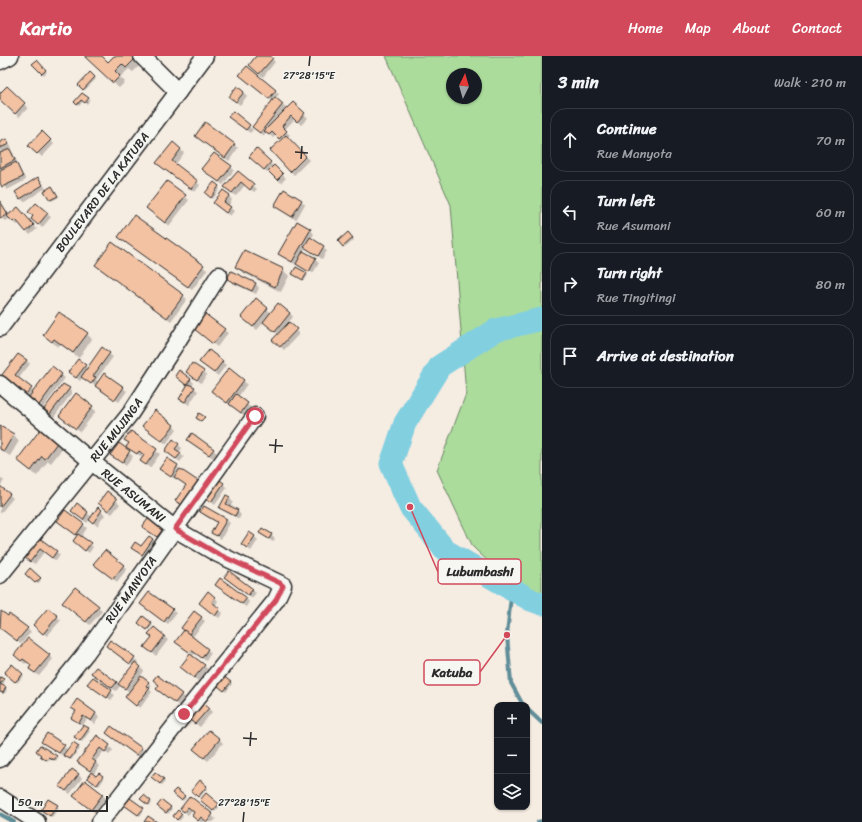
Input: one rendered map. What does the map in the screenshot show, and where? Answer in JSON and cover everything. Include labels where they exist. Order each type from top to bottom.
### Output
[{"type":"street","points":[[0,61],[10,56]]},
{"type":"street","points":[[142,56],[178,92]]},
{"type":"street","name":"BOULEVARD DE LA KATUBA","points":[[0,328],[204,56]]},
{"type":"street","name":"RUE MUJINGA","points":[[0,575],[130,414],[219,275]]},
{"type":"street","name":"RUE ASUMANI","points":[[0,384],[92,462],[175,529],[218,554],[283,585],[276,600],[184,714],[100,822]]},
{"type":"street","name":"RUE MANYOTA","points":[[0,759],[86,653],[255,416]]},
{"type":"street","points":[[0,798],[37,822]]},
{"type":"green space","points":[[386,56],[542,56],[542,613],[473,547],[437,470],[466,394],[451,205]]},
{"type":"building","points":[[85,56],[102,56],[108,62],[114,56],[130,56],[134,60],[126,68],[122,64],[115,71],[120,76],[113,83]]},
{"type":"building","points":[[256,56],[270,56],[273,58],[259,74],[249,65]]},
{"type":"building","points":[[37,60],[46,70],[42,74],[32,64]]},
{"type":"building","points":[[247,66],[276,90],[269,99],[239,75]]},
{"type":"building","points":[[90,72],[95,77],[83,90],[78,85]]},
{"type":"building","points":[[7,86],[25,103],[15,114],[0,100],[0,93]]},
{"type":"building","points":[[237,86],[244,92],[236,102],[229,97]]},
{"type":"building","points":[[82,93],[89,98],[85,103],[81,100],[77,105],[74,102]]},
{"type":"building","points":[[275,97],[283,104],[260,133],[252,127]]},
{"type":"building","points":[[293,102],[305,113],[297,122],[291,116],[282,126],[287,131],[279,139],[272,132],[269,135],[264,131]]},
{"type":"building","points":[[233,111],[250,125],[246,130],[228,117]]},
{"type":"building","points":[[205,122],[235,144],[225,158],[195,136]]},
{"type":"building","points":[[42,131],[51,140],[37,154],[28,146]]},
{"type":"building","points":[[286,135],[306,156],[290,172],[270,150]]},
{"type":"building","points":[[6,139],[9,144],[0,148],[0,142]]},
{"type":"building","points":[[173,142],[181,149],[172,161],[198,181],[191,189],[156,163]]},
{"type":"building","points":[[256,148],[271,162],[264,170],[249,157]]},
{"type":"building","points":[[10,149],[15,160],[0,168],[0,153]]},
{"type":"building","points":[[214,153],[232,166],[219,182],[201,169]]},
{"type":"building","points":[[16,162],[23,177],[2,187],[0,183],[0,170]]},
{"type":"building","points":[[274,165],[283,174],[277,180],[268,171]]},
{"type":"building","points":[[238,171],[254,184],[250,190],[241,182],[232,193],[224,187]]},
{"type":"building","points":[[38,177],[43,185],[20,199],[15,192]]},
{"type":"building","points":[[167,181],[186,195],[165,223],[146,208]]},
{"type":"building","points":[[214,182],[219,186],[211,198],[205,193]]},
{"type":"building","points":[[52,186],[58,196],[50,200],[44,191]]},
{"type":"building","points":[[284,189],[302,200],[292,217],[274,206]]},
{"type":"building","points":[[223,190],[230,195],[224,202],[231,207],[226,213],[213,203]]},
{"type":"building","points":[[0,201],[8,214],[1,218],[0,217]]},
{"type":"building","points":[[36,203],[48,213],[38,225],[31,219],[33,216],[28,212]]},
{"type":"building","points":[[18,207],[34,225],[26,232],[16,220],[13,222],[7,216]]},
{"type":"building","points":[[134,215],[204,265],[188,287],[118,237]]},
{"type":"building","points":[[297,221],[311,229],[292,262],[278,254]]},
{"type":"building","points":[[348,232],[353,238],[343,247],[338,241]]},
{"type":"building","points":[[310,237],[324,246],[318,256],[304,247]]},
{"type":"building","points":[[112,242],[184,295],[167,318],[95,265]]},
{"type":"building","points":[[244,250],[284,269],[275,287],[235,267]]},
{"type":"building","points":[[303,251],[316,258],[309,272],[296,264]]},
{"type":"building","points":[[296,267],[307,273],[303,280],[292,274]]},
{"type":"building","points":[[231,271],[256,283],[252,291],[227,279]]},
{"type":"building","points":[[256,298],[268,308],[253,327],[241,317]]},
{"type":"building","points":[[278,303],[290,313],[275,332],[263,322]]},
{"type":"building","points":[[59,312],[88,333],[73,353],[54,339],[52,342],[43,335]]},
{"type":"building","points":[[204,313],[225,329],[213,344],[193,328]]},
{"type":"building","points":[[289,322],[297,329],[280,347],[272,340]]},
{"type":"building","points":[[102,347],[110,353],[93,376],[96,377],[91,384],[81,377]]},
{"type":"building","points":[[209,350],[223,361],[214,373],[199,362]]},
{"type":"building","points":[[18,354],[27,360],[15,375],[32,388],[26,395],[1,376]]},
{"type":"building","points":[[78,359],[86,365],[76,378],[68,372]]},
{"type":"building","points":[[192,363],[204,371],[197,380],[186,372]]},
{"type":"building","points":[[52,366],[62,374],[39,405],[29,397]]},
{"type":"building","points":[[229,368],[244,380],[227,403],[211,391]]},
{"type":"building","points":[[179,370],[191,379],[186,385],[175,376]]},
{"type":"building","points":[[104,373],[124,387],[115,400],[95,386]]},
{"type":"building","points":[[63,384],[70,388],[50,414],[44,409]]},
{"type":"building","points":[[188,384],[195,387],[185,402],[179,399]]},
{"type":"building","points":[[76,393],[93,406],[76,429],[59,416]]},
{"type":"building","points":[[236,394],[248,403],[241,413],[229,404]]},
{"type":"building","points":[[155,410],[174,425],[162,441],[142,426]]},
{"type":"building","points":[[199,413],[205,417],[201,421],[196,418]]},
{"type":"building","points":[[0,426],[14,434],[4,451],[0,449]]},
{"type":"building","points":[[43,426],[60,439],[45,459],[42,456],[31,471],[17,460]]},
{"type":"building","points":[[131,431],[157,449],[146,465],[140,461],[144,455],[139,451],[137,454],[126,447],[129,443],[124,440]]},
{"type":"building","points":[[192,433],[214,449],[209,455],[187,440]]},
{"type":"building","points":[[173,439],[179,444],[175,449],[181,453],[176,459],[165,451]]},
{"type":"building","points":[[119,443],[130,451],[122,463],[110,455]]},
{"type":"building","points":[[167,458],[178,465],[171,477],[159,469]]},
{"type":"building","points":[[180,469],[198,481],[182,505],[175,501],[186,485],[174,477]]},
{"type":"building","points":[[218,479],[224,483],[211,502],[205,499]]},
{"type":"building","points":[[0,486],[10,494],[0,507]]},
{"type":"building","points":[[107,491],[117,499],[108,511],[98,503]]},
{"type":"building","points":[[226,495],[230,497],[226,504],[238,510],[235,516],[219,508]]},
{"type":"building","points":[[77,503],[88,512],[83,520],[71,511]]},
{"type":"building","points":[[204,506],[227,519],[217,536],[211,533],[217,522],[200,512]]},
{"type":"building","points":[[98,507],[102,510],[93,523],[89,520]]},
{"type":"building","points":[[65,510],[84,524],[76,535],[57,521]]},
{"type":"building","points":[[151,515],[166,525],[157,537],[142,527]]},
{"type":"building","points":[[262,528],[272,534],[269,539],[259,533]]},
{"type":"building","points":[[249,532],[255,536],[247,548],[241,544]]},
{"type":"building","points":[[78,534],[91,543],[85,551],[73,541]]},
{"type":"building","points":[[149,536],[153,539],[142,555],[131,548],[135,542],[141,546]]},
{"type":"building","points":[[38,537],[57,551],[52,558],[40,549],[30,562],[23,556]]},
{"type":"building","points":[[105,550],[124,565],[113,579],[93,564]]},
{"type":"building","points":[[30,568],[41,578],[35,583],[25,574]]},
{"type":"building","points":[[229,571],[253,589],[248,595],[224,577]]},
{"type":"building","points":[[220,578],[247,598],[242,604],[215,585]]},
{"type":"building","points":[[75,587],[99,606],[86,622],[62,603]]},
{"type":"building","points":[[208,591],[215,597],[212,602],[220,609],[215,616],[199,603]]},
{"type":"building","points":[[149,592],[173,609],[164,622],[140,604]]},
{"type":"building","points":[[48,608],[58,616],[43,634],[33,625]]},
{"type":"building","points":[[1,611],[8,616],[9,614],[28,628],[17,641],[0,628]]},
{"type":"building","points":[[194,611],[202,617],[189,634],[181,628]]},
{"type":"building","points":[[143,616],[152,623],[147,630],[138,623]]},
{"type":"building","points":[[154,627],[165,636],[152,653],[144,647],[152,637],[148,634]]},
{"type":"building","points":[[184,630],[208,649],[202,658],[191,650],[189,652],[175,642]]},
{"type":"building","points":[[28,638],[50,655],[35,673],[29,669],[31,665],[23,659],[21,661],[14,655]]},
{"type":"building","points":[[110,640],[135,657],[130,664],[106,646]]},
{"type":"building","points":[[190,654],[205,665],[194,678],[180,667]]},
{"type":"building","points":[[135,662],[141,667],[125,689],[118,684]]},
{"type":"building","points":[[12,664],[23,674],[15,682],[4,673]]},
{"type":"building","points":[[96,667],[117,682],[112,688],[91,673]]},
{"type":"building","points":[[219,673],[231,682],[224,691],[213,682]]},
{"type":"building","points":[[157,675],[182,694],[175,703],[156,689],[159,685],[153,680]]},
{"type":"building","points":[[141,676],[149,682],[146,686],[150,688],[136,706],[125,697]]},
{"type":"building","points":[[0,677],[4,679],[0,684]]},
{"type":"building","points":[[93,677],[112,690],[107,698],[87,684]]},
{"type":"building","points":[[0,684],[6,687],[3,693],[0,692]]},
{"type":"building","points":[[77,699],[96,713],[91,721],[83,716],[79,723],[71,718],[76,711],[71,708]]},
{"type":"building","points":[[199,700],[209,708],[195,724],[186,717]]},
{"type":"building","points":[[83,725],[89,728],[80,741],[74,737]]},
{"type":"building","points":[[111,726],[142,748],[136,755],[106,733]]},
{"type":"building","points":[[209,730],[220,739],[204,758],[193,749]]},
{"type":"building","points":[[47,733],[65,745],[59,753],[41,742]]},
{"type":"building","points":[[97,735],[110,745],[105,752],[100,748],[92,759],[96,762],[90,771],[77,762]]},
{"type":"building","points":[[73,742],[79,746],[70,759],[63,755]]},
{"type":"building","points":[[40,745],[57,756],[54,760],[49,757],[46,760],[40,756],[41,755],[36,751]]},
{"type":"building","points":[[72,769],[79,774],[66,791],[59,786]]},
{"type":"building","points":[[91,772],[96,776],[99,773],[103,776],[97,785],[87,778]]},
{"type":"building","points":[[155,772],[164,779],[160,784],[151,777]]},
{"type":"building","points":[[85,780],[103,794],[91,810],[73,796]]},
{"type":"building","points":[[200,780],[207,786],[198,797],[191,791]]},
{"type":"building","points":[[176,789],[185,796],[181,800],[172,793]]},
{"type":"building","points":[[206,793],[219,804],[213,811],[200,800]]},
{"type":"building","points":[[144,795],[151,801],[148,805],[140,799]]},
{"type":"building","points":[[190,796],[213,814],[207,822],[201,817],[198,821],[192,816],[194,812],[188,807],[184,812],[180,809]]},
{"type":"building","points":[[130,798],[144,808],[138,815],[124,805]]},
{"type":"building","points":[[48,799],[58,805],[50,816],[41,810]]},
{"type":"building","points":[[162,800],[171,807],[166,813],[157,806]]},
{"type":"building","points":[[178,810],[182,814],[177,820],[173,816]]},
{"type":"building","points":[[148,816],[157,822],[144,822]]},
{"type":"waterway","points":[[542,319],[496,330],[440,366],[405,423],[391,464],[410,507],[446,551],[531,600],[542,604]]},
{"type":"waterway","points":[[513,590],[507,635],[511,683],[521,702]]},
{"type":"waterway","points":[[530,712],[542,723]]},
{"type":"waterway","points":[[0,814],[14,822]]},
{"type":"waterway","points":[[538,822],[542,821]]},
{"type":"place","name":"Lubumbashi","points":[[410,507]]},
{"type":"place","name":"Katuba","points":[[507,635]]},
{"type":"route","points":[[184,714],[276,600],[283,586],[280,583],[218,554],[175,529],[255,416]]}]
